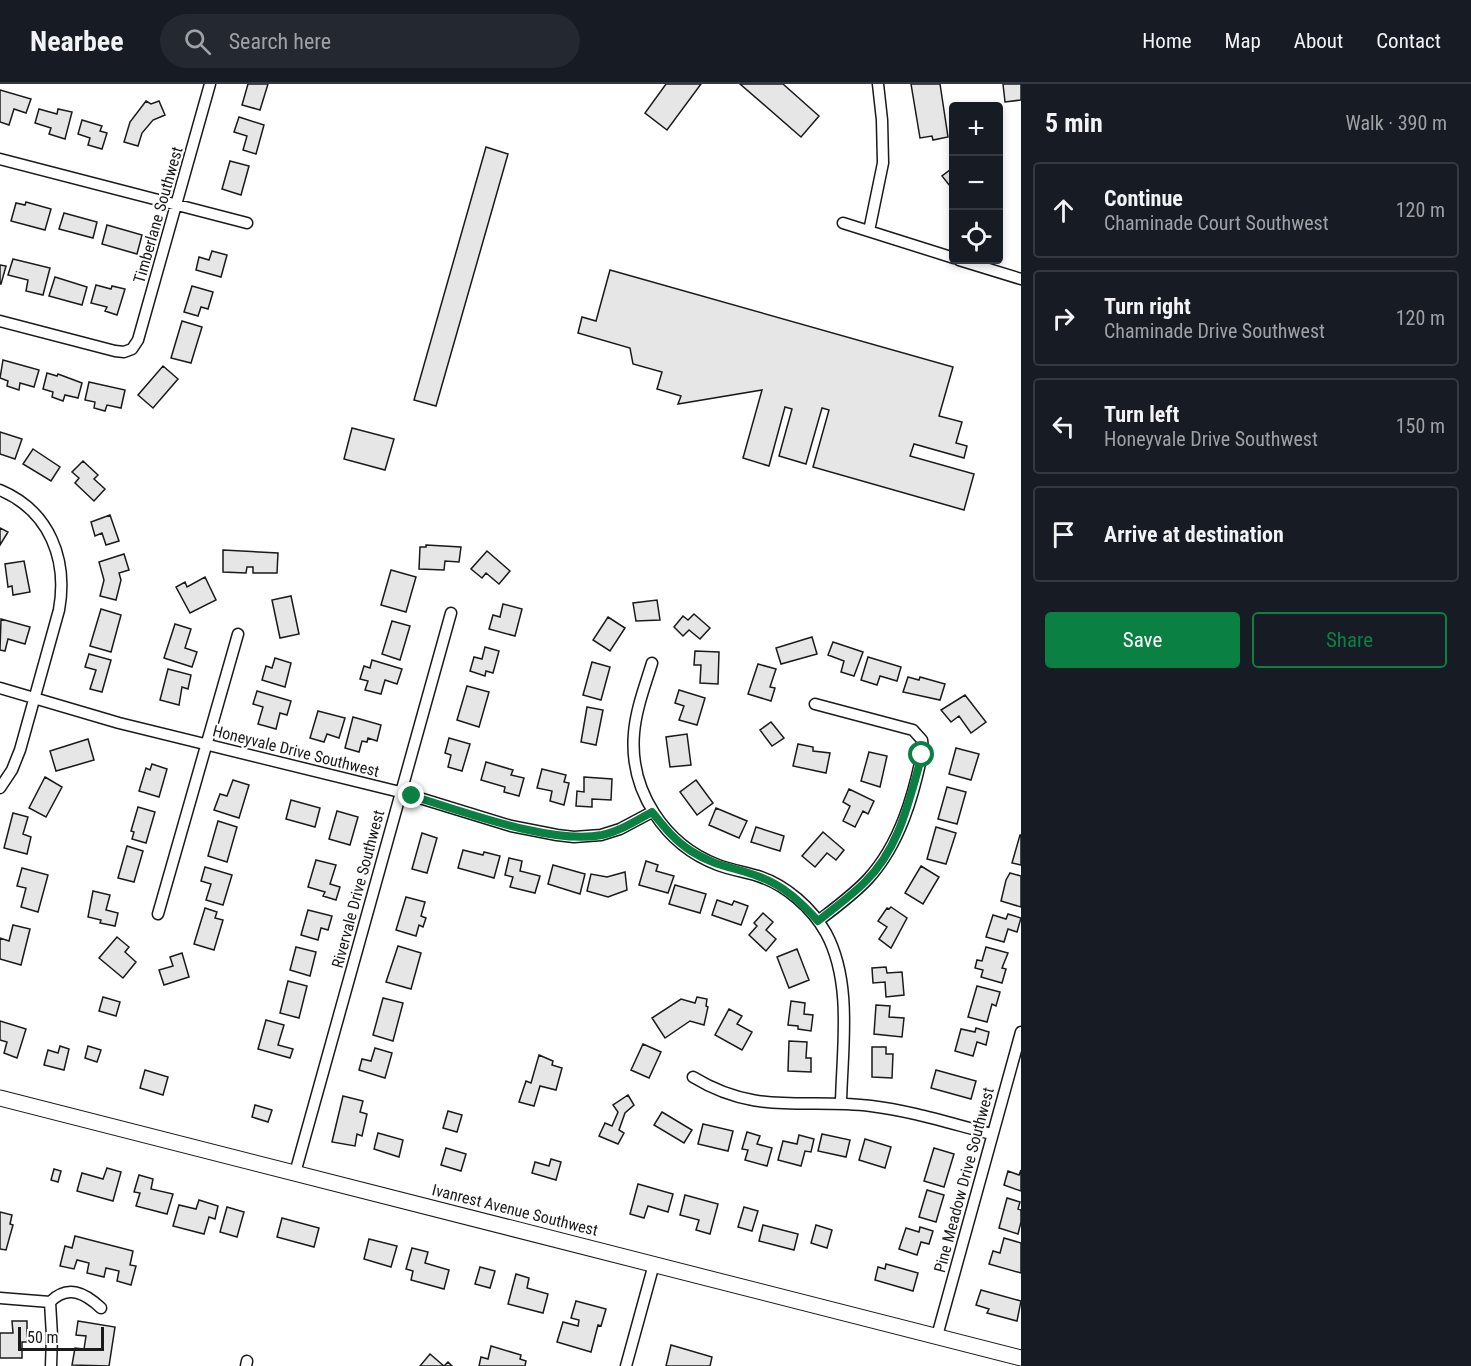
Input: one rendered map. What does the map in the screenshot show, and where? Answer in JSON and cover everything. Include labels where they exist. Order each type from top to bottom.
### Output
[{"type":"street","name":"Timberlane Southwest","points":[[0,321],[115,351],[132,349],[138,340],[210,84]]},
{"type":"street","points":[[869,231],[883,163],[878,84]]},
{"type":"street","points":[[0,159],[247,222]]},
{"type":"street","points":[[843,223],[949,256]]},
{"type":"street","points":[[972,264],[1021,279]]},
{"type":"street","points":[[0,490],[15,497],[44,527],[59,557],[63,588],[60,610],[16,761],[0,788]]},
{"type":"street","name":"Rivervale Drive Southwest","points":[[295,1173],[451,614]]},
{"type":"street","points":[[158,914],[238,634]]},
{"type":"street","points":[[652,663],[639,704],[633,744],[639,781],[652,812],[671,835],[691,851],[715,864],[758,876],[775,884],[796,898],[818,921],[836,954],[842,978],[841,1103]]},
{"type":"street","name":"Honeyvale Drive Southwest","points":[[0,688],[119,723],[400,792],[512,826],[567,836],[593,836],[613,832],[652,812]]},
{"type":"street","points":[[815,704],[913,730],[922,740],[923,749],[903,820],[890,849],[867,881],[818,921]]},
{"type":"street","name":"Pine Meadow Drive Southwest","points":[[937,1336],[1021,1032]]},
{"type":"street","points":[[693,1077],[724,1093],[755,1101],[788,1105],[841,1103],[887,1108],[992,1134]]},
{"type":"street","name":"Ivanrest Avenue Southwest","points":[[0,1098],[937,1336],[1011,1360]]},
{"type":"street","points":[[626,1366],[654,1264]]},
{"type":"street","points":[[51,1366],[50,1302],[59,1293],[74,1292],[90,1298],[101,1308]]},
{"type":"street","points":[[0,1298],[50,1302]]},
{"type":"building","points":[[248,84],[268,84],[260,110],[242,105]]},
{"type":"building","points":[[666,84],[701,84],[667,130],[645,113]]},
{"type":"building","points":[[740,84],[783,84],[819,116],[801,137]]},
{"type":"building","points":[[911,84],[940,84],[948,137],[933,140],[932,136],[920,138]]},
{"type":"building","points":[[1003,84],[1021,84],[1021,100],[1005,102]]},
{"type":"building","points":[[0,90],[31,99],[26,113],[14,109],[9,125],[0,122]]},
{"type":"building","points":[[146,101],[151,104],[159,101],[165,115],[153,120],[142,133],[138,146],[124,142],[130,122]]},
{"type":"building","points":[[39,109],[57,114],[58,109],[72,112],[65,139],[49,134],[51,128],[35,123]]},
{"type":"building","points":[[239,117],[264,125],[256,154],[243,150],[247,136],[234,132]]},
{"type":"building","points":[[82,120],[102,126],[100,131],[107,133],[102,149],[88,145],[90,138],[78,134]]},
{"type":"building","points":[[486,147],[508,154],[436,406],[414,400]]},
{"type":"building","points":[[230,161],[249,166],[241,195],[222,189]]},
{"type":"building","points":[[949,171],[949,185],[942,176]]},
{"type":"building","points":[[26,202],[51,209],[45,230],[11,221],[16,203],[25,205]]},
{"type":"building","points":[[64,213],[97,222],[93,238],[59,229]]},
{"type":"building","points":[[107,225],[142,235],[137,254],[102,244]]},
{"type":"building","points":[[212,251],[227,255],[221,277],[196,270],[199,257],[209,260]]},
{"type":"building","points":[[13,259],[50,268],[43,295],[26,291],[28,280],[8,275]]},
{"type":"building","points":[[0,265],[6,266],[1,284],[0,284]]},
{"type":"building","points":[[610,270],[953,367],[939,416],[962,422],[956,443],[967,446],[964,458],[914,444],[910,456],[974,474],[964,510],[813,467],[829,410],[822,408],[806,464],[779,456],[792,409],[785,407],[769,466],[743,458],[762,390],[678,404],[681,396],[657,389],[662,372],[633,364],[630,348],[578,333],[582,317],[596,321]]},
{"type":"building","points":[[55,277],[87,287],[82,305],[49,296]]},
{"type":"building","points":[[96,285],[111,289],[112,286],[125,289],[117,315],[105,311],[107,307],[91,303]]},
{"type":"building","points":[[192,286],[213,292],[208,309],[201,307],[198,316],[184,312]]},
{"type":"building","points":[[182,321],[202,327],[191,363],[171,358]]},
{"type":"building","points":[[3,360],[39,370],[34,387],[20,383],[19,390],[7,386],[8,381],[0,378]]},
{"type":"building","points":[[163,366],[178,379],[153,408],[138,395]]},
{"type":"building","points":[[47,373],[57,376],[58,374],[82,383],[78,398],[65,395],[63,401],[52,397],[53,392],[43,389]]},
{"type":"building","points":[[89,382],[125,390],[121,408],[107,405],[105,411],[94,408],[95,402],[85,400]]},
{"type":"building","points":[[352,428],[394,439],[385,470],[344,459]]},
{"type":"building","points":[[0,432],[22,439],[15,459],[0,454]]},
{"type":"building","points":[[33,449],[60,467],[51,481],[23,464]]},
{"type":"building","points":[[83,461],[98,475],[94,479],[105,489],[94,501],[75,483],[79,478],[72,472]]},
{"type":"building","points":[[110,515],[119,541],[106,545],[102,533],[95,536],[91,522]]},
{"type":"building","points":[[0,528],[8,532],[0,545]]},
{"type":"building","points":[[426,545],[461,547],[459,562],[445,561],[444,570],[419,569],[420,547],[426,547]]},
{"type":"building","points":[[223,550],[278,553],[277,573],[253,573],[253,567],[247,567],[246,573],[223,572]]},
{"type":"building","points":[[487,551],[510,571],[499,584],[486,573],[482,578],[471,569]]},
{"type":"building","points":[[124,554],[129,570],[119,573],[121,580],[116,600],[100,596],[104,580],[99,562]]},
{"type":"building","points":[[24,561],[30,592],[13,595],[12,586],[8,587],[5,564]]},
{"type":"building","points":[[391,570],[416,577],[406,612],[381,605]]},
{"type":"building","points":[[205,577],[216,600],[190,613],[176,587],[185,582],[187,587]]},
{"type":"building","points":[[291,596],[299,634],[280,638],[272,600]]},
{"type":"building","points":[[657,600],[660,620],[636,621],[633,603]]},
{"type":"building","points":[[503,604],[522,609],[515,636],[489,629],[493,615],[500,617]]},
{"type":"building","points":[[101,609],[121,615],[111,652],[90,646]]},
{"type":"building","points":[[694,614],[710,628],[700,639],[689,630],[683,636],[674,627],[683,616],[688,620]]},
{"type":"building","points":[[608,617],[625,628],[610,651],[593,640]]},
{"type":"building","points":[[1,619],[30,627],[25,644],[8,639],[5,651],[0,650]]},
{"type":"building","points":[[392,621],[410,626],[400,660],[382,654]]},
{"type":"building","points":[[175,624],[191,629],[185,648],[197,652],[192,667],[164,658]]},
{"type":"building","points":[[812,637],[817,654],[781,664],[776,648]]},
{"type":"building","points":[[833,642],[863,652],[854,676],[841,672],[844,661],[828,655]]},
{"type":"building","points":[[485,647],[499,651],[493,673],[486,671],[485,676],[470,671],[474,657],[482,659]]},
{"type":"building","points":[[695,651],[719,652],[718,684],[700,683],[701,665],[694,665]]},
{"type":"building","points":[[89,654],[111,660],[102,692],[90,689],[96,670],[85,667]]},
{"type":"building","points":[[868,657],[901,667],[897,681],[880,676],[877,685],[861,680]]},
{"type":"building","points":[[275,658],[291,663],[285,687],[262,680],[266,666],[272,668]]},
{"type":"building","points":[[372,660],[402,669],[397,684],[385,680],[381,694],[365,690],[368,681],[360,679],[364,666],[370,668]]},
{"type":"building","points":[[592,662],[610,667],[601,700],[583,695]]},
{"type":"building","points":[[758,664],[776,669],[770,687],[775,688],[771,701],[748,694]]},
{"type":"building","points":[[168,669],[191,675],[188,689],[182,687],[179,705],[160,700]]},
{"type":"building","points":[[908,677],[919,680],[920,677],[945,684],[940,700],[903,692]]},
{"type":"building","points":[[467,686],[489,692],[479,727],[457,720]]},
{"type":"building","points":[[679,690],[705,698],[697,725],[679,720],[684,706],[675,703]]},
{"type":"building","points":[[257,691],[291,701],[287,715],[280,713],[276,729],[258,724],[263,707],[253,704]]},
{"type":"building","points":[[965,695],[986,722],[971,733],[959,716],[951,722],[941,710]]},
{"type":"building","points":[[587,707],[603,710],[596,745],[581,742]]},
{"type":"building","points":[[318,711],[345,718],[339,738],[327,734],[324,742],[310,738]]},
{"type":"building","points":[[353,717],[381,725],[377,741],[368,738],[367,742],[362,741],[359,752],[345,748]]},
{"type":"building","points":[[771,722],[784,738],[772,746],[760,730]]},
{"type":"building","points":[[687,734],[691,765],[670,767],[666,737]]},
{"type":"building","points":[[449,738],[470,744],[462,771],[448,767],[451,755],[445,753]]},
{"type":"building","points":[[88,739],[94,760],[56,771],[50,751]]},
{"type":"building","points":[[798,744],[813,747],[813,751],[830,753],[826,773],[793,766]]},
{"type":"building","points":[[956,748],[979,754],[971,780],[949,774]]},
{"type":"building","points":[[869,752],[887,756],[880,787],[861,781]]},
{"type":"building","points":[[486,762],[513,770],[511,775],[524,778],[519,796],[504,792],[505,787],[481,780]]},
{"type":"building","points":[[152,764],[167,769],[159,797],[139,791],[146,768],[150,770]]},
{"type":"building","points":[[542,769],[566,775],[564,782],[569,783],[564,805],[550,801],[552,791],[537,788]]},
{"type":"building","points":[[45,777],[62,787],[46,817],[29,808]]},
{"type":"building","points":[[584,777],[612,779],[611,800],[592,799],[592,807],[576,806],[577,791],[584,792]]},
{"type":"building","points":[[233,780],[249,785],[239,818],[214,810],[220,794],[227,796]]},
{"type":"building","points":[[696,780],[713,803],[697,815],[680,792]]},
{"type":"building","points":[[947,787],[966,792],[957,824],[938,819]]},
{"type":"building","points":[[849,789],[874,801],[868,814],[863,811],[855,827],[843,821],[850,806],[843,802]]},
{"type":"building","points":[[291,800],[320,808],[315,827],[286,819]]},
{"type":"building","points":[[138,807],[155,812],[146,843],[132,839],[134,832],[131,831]]},
{"type":"building","points":[[716,808],[747,821],[739,838],[709,825]]},
{"type":"building","points":[[337,811],[358,817],[350,845],[329,839]]},
{"type":"building","points":[[13,813],[28,817],[23,834],[31,837],[27,854],[4,848]]},
{"type":"building","points":[[218,821],[237,827],[227,862],[208,856]]},
{"type":"building","points":[[756,827],[784,836],[780,851],[751,842]]},
{"type":"building","points":[[936,827],[956,833],[946,864],[927,859]]},
{"type":"building","points":[[823,832],[844,850],[836,860],[827,853],[815,867],[802,856]]},
{"type":"building","points":[[422,833],[437,838],[427,873],[412,869]]},
{"type":"building","points":[[1021,835],[1021,865],[1012,863]]},
{"type":"building","points":[[127,846],[143,851],[134,882],[118,878]]},
{"type":"building","points":[[463,850],[500,856],[494,878],[458,868]]},
{"type":"building","points":[[509,858],[522,861],[520,871],[540,876],[535,893],[510,887],[513,877],[505,875]]},
{"type":"building","points":[[316,860],[336,865],[330,884],[340,887],[336,900],[323,896],[325,892],[308,887]]},
{"type":"building","points":[[646,861],[658,865],[656,871],[674,876],[668,893],[639,885]]},
{"type":"building","points":[[553,865],[585,874],[580,894],[548,884]]},
{"type":"building","points":[[921,866],[939,877],[923,904],[905,893]]},
{"type":"building","points":[[205,867],[232,875],[223,905],[206,900],[211,884],[201,881]]},
{"type":"building","points":[[22,868],[48,875],[38,912],[21,907],[26,888],[17,886]]},
{"type":"building","points":[[625,872],[627,890],[608,897],[587,891],[591,874],[607,877]]},
{"type":"building","points":[[1010,873],[1021,876],[1021,907],[1001,901]]},
{"type":"building","points":[[675,885],[706,894],[700,913],[669,904]]},
{"type":"building","points":[[93,891],[110,895],[106,910],[118,913],[115,926],[100,923],[101,920],[88,917]]},
{"type":"building","points":[[406,897],[425,902],[421,916],[426,918],[423,927],[419,925],[416,936],[396,930]]},
{"type":"building","points":[[717,900],[732,905],[734,901],[748,906],[741,925],[712,915]]},
{"type":"building","points":[[891,907],[907,918],[891,948],[879,939],[887,927],[878,921],[887,908]]},
{"type":"building","points":[[205,908],[217,912],[215,918],[223,920],[214,950],[194,944]]},
{"type":"building","points":[[308,910],[332,916],[328,930],[321,928],[318,940],[301,935]]},
{"type":"building","points":[[763,913],[773,922],[766,930],[776,939],[766,951],[749,935],[757,926],[754,923]]},
{"type":"building","points":[[1008,914],[1021,918],[1017,932],[1008,929],[1004,942],[986,937],[993,915],[1006,919]]},
{"type":"building","points":[[13,925],[30,929],[21,965],[0,959],[0,938],[9,941]]},
{"type":"building","points":[[117,937],[129,947],[125,952],[136,962],[123,978],[99,958]]},
{"type":"building","points":[[398,946],[421,953],[411,989],[386,982]]},
{"type":"building","points":[[296,947],[316,952],[310,976],[290,970]]},
{"type":"building","points":[[986,947],[1008,953],[1002,968],[1006,969],[1002,983],[981,977],[983,970],[975,968],[977,960],[982,961]]},
{"type":"building","points":[[797,949],[809,980],[789,988],[777,957]]},
{"type":"building","points":[[182,953],[189,977],[164,985],[159,970],[173,966],[170,957]]},
{"type":"building","points":[[886,967],[887,973],[902,972],[904,995],[886,997],[885,982],[873,983],[872,968]]},
{"type":"building","points":[[288,981],[307,986],[299,1018],[280,1013]]},
{"type":"building","points":[[977,986],[1000,992],[996,1006],[992,1004],[987,1022],[968,1017]]},
{"type":"building","points":[[103,997],[120,1002],[116,1016],[99,1011]]},
{"type":"building","points":[[697,997],[707,999],[706,1006],[708,1007],[704,1025],[690,1021],[665,1038],[652,1018],[681,999],[695,1003]]},
{"type":"building","points":[[383,998],[403,1003],[393,1041],[373,1035]]},
{"type":"building","points":[[791,1001],[805,1003],[804,1014],[813,1015],[811,1031],[788,1025]]},
{"type":"building","points":[[876,1005],[890,1006],[889,1017],[904,1018],[902,1037],[874,1034]]},
{"type":"building","points":[[729,1009],[742,1016],[737,1024],[752,1032],[742,1050],[715,1035]]},
{"type":"building","points":[[266,1020],[284,1025],[278,1045],[293,1049],[290,1058],[258,1049]]},
{"type":"building","points":[[0,1021],[26,1029],[17,1058],[4,1053],[7,1042],[0,1040]]},
{"type":"building","points":[[976,1028],[989,1032],[986,1045],[977,1042],[973,1056],[955,1051],[961,1029],[975,1032]]},
{"type":"building","points":[[789,1041],[807,1042],[806,1058],[811,1058],[811,1072],[788,1071]]},
{"type":"building","points":[[643,1044],[661,1052],[649,1078],[631,1070]]},
{"type":"building","points":[[60,1046],[69,1049],[64,1070],[44,1065],[48,1050],[58,1053]]},
{"type":"building","points":[[88,1046],[101,1050],[97,1062],[85,1058]]},
{"type":"building","points":[[872,1047],[886,1047],[886,1054],[893,1054],[892,1078],[872,1077]]},
{"type":"building","points":[[375,1048],[392,1053],[385,1078],[359,1070],[362,1059],[371,1061]]},
{"type":"building","points":[[539,1055],[553,1061],[552,1065],[562,1068],[556,1090],[540,1086],[534,1106],[519,1102],[526,1081],[531,1083]]},
{"type":"building","points":[[145,1070],[168,1077],[163,1095],[140,1088]]},
{"type":"building","points":[[936,1070],[976,1081],[971,1099],[931,1088]]},
{"type":"building","points":[[628,1095],[634,1105],[625,1113],[619,1130],[624,1133],[618,1144],[599,1136],[605,1123],[612,1126],[618,1112],[613,1105]]},
{"type":"building","points":[[343,1096],[363,1101],[360,1112],[367,1114],[362,1136],[357,1134],[355,1146],[332,1142]]},
{"type":"building","points":[[255,1105],[272,1110],[268,1122],[252,1117]]},
{"type":"building","points":[[448,1111],[462,1115],[457,1132],[443,1128]]},
{"type":"building","points":[[662,1112],[692,1130],[684,1143],[654,1125]]},
{"type":"building","points":[[703,1124],[733,1131],[728,1151],[698,1144]]},
{"type":"building","points":[[747,1132],[760,1136],[757,1144],[772,1148],[767,1166],[745,1160],[748,1150],[742,1149]]},
{"type":"building","points":[[378,1133],[403,1140],[399,1157],[374,1149]]},
{"type":"building","points":[[822,1134],[850,1140],[846,1157],[818,1151]]},
{"type":"building","points":[[799,1135],[814,1139],[811,1152],[805,1151],[801,1166],[778,1160],[783,1141],[797,1144]]},
{"type":"building","points":[[865,1139],[891,1147],[885,1168],[859,1160]]},
{"type":"building","points":[[446,1148],[466,1154],[461,1171],[441,1165]]},
{"type":"building","points":[[934,1148],[954,1154],[944,1187],[924,1181]]},
{"type":"building","points":[[551,1159],[561,1162],[556,1180],[532,1173],[535,1162],[549,1166]]},
{"type":"building","points":[[107,1168],[121,1172],[113,1201],[77,1191],[82,1173],[103,1179]]},
{"type":"building","points":[[54,1169],[61,1171],[58,1182],[51,1180]]},
{"type":"building","points":[[1021,1170],[1021,1191],[1004,1185],[1008,1171],[1019,1175]]},
{"type":"building","points":[[139,1175],[153,1179],[151,1189],[173,1194],[167,1214],[136,1206],[140,1193],[134,1192]]},
{"type":"building","points":[[638,1184],[673,1194],[668,1212],[648,1206],[644,1218],[630,1214]]},
{"type":"building","points":[[927,1190],[944,1195],[936,1222],[919,1217]]},
{"type":"building","points":[[685,1195],[718,1204],[710,1234],[696,1230],[699,1220],[680,1215]]},
{"type":"building","points":[[1007,1198],[1020,1202],[1018,1209],[1021,1210],[1021,1222],[1018,1234],[999,1228]]},
{"type":"building","points":[[199,1200],[218,1206],[215,1219],[209,1217],[204,1234],[173,1226],[179,1205],[196,1209]]},
{"type":"building","points":[[227,1207],[244,1212],[237,1237],[220,1232]]},
{"type":"building","points":[[744,1207],[758,1211],[752,1231],[738,1227]]},
{"type":"building","points":[[0,1212],[12,1215],[10,1224],[13,1225],[6,1250],[0,1249]]},
{"type":"building","points":[[282,1218],[319,1228],[314,1247],[277,1237]]},
{"type":"building","points":[[763,1225],[798,1234],[794,1250],[759,1241]]},
{"type":"building","points":[[816,1225],[832,1230],[827,1248],[811,1243]]},
{"type":"building","points":[[920,1227],[933,1231],[929,1244],[921,1242],[917,1255],[899,1249],[906,1228],[919,1232]]},
{"type":"building","points":[[75,1236],[133,1251],[130,1265],[136,1266],[131,1285],[117,1281],[119,1271],[106,1268],[104,1277],[87,1273],[89,1263],[77,1260],[74,1269],[60,1266],[65,1246],[72,1248]]},
{"type":"building","points":[[1004,1238],[1021,1243],[1021,1273],[989,1264],[993,1251],[1000,1253]]},
{"type":"building","points":[[369,1239],[397,1246],[391,1267],[364,1259]]},
{"type":"building","points":[[412,1248],[428,1252],[425,1263],[449,1270],[444,1289],[411,1280],[413,1271],[406,1269]]},
{"type":"building","points":[[886,1264],[918,1273],[913,1291],[875,1280],[878,1267],[885,1269]]},
{"type":"building","points":[[480,1267],[495,1271],[490,1288],[475,1284]]},
{"type":"building","points":[[516,1274],[529,1278],[527,1288],[548,1294],[543,1313],[508,1304]]},
{"type":"building","points":[[981,1290],[1021,1301],[1017,1321],[987,1313],[989,1309],[976,1305]]},
{"type":"building","points":[[576,1301],[606,1309],[601,1326],[598,1325],[591,1352],[557,1342],[563,1322],[578,1326],[579,1320],[571,1318]]},
{"type":"building","points":[[12,1321],[27,1321],[27,1342],[22,1342],[22,1358],[0,1358],[0,1333],[13,1333]]},
{"type":"building","points":[[78,1321],[115,1327],[109,1366],[72,1365],[75,1348],[84,1349],[86,1336],[76,1335]]},
{"type":"building","points":[[671,1345],[712,1357],[710,1366],[666,1366]]},
{"type":"building","points":[[491,1346],[521,1355],[520,1359],[526,1361],[525,1366],[479,1366],[481,1357],[488,1359]]},
{"type":"building","points":[[430,1354],[444,1366],[420,1366]]},
{"type":"route","points":[[412,796],[512,826],[574,837],[613,832],[652,812],[671,835],[691,851],[715,864],[758,876],[786,890],[818,921],[867,881],[884,859],[903,820],[922,755]]}]
